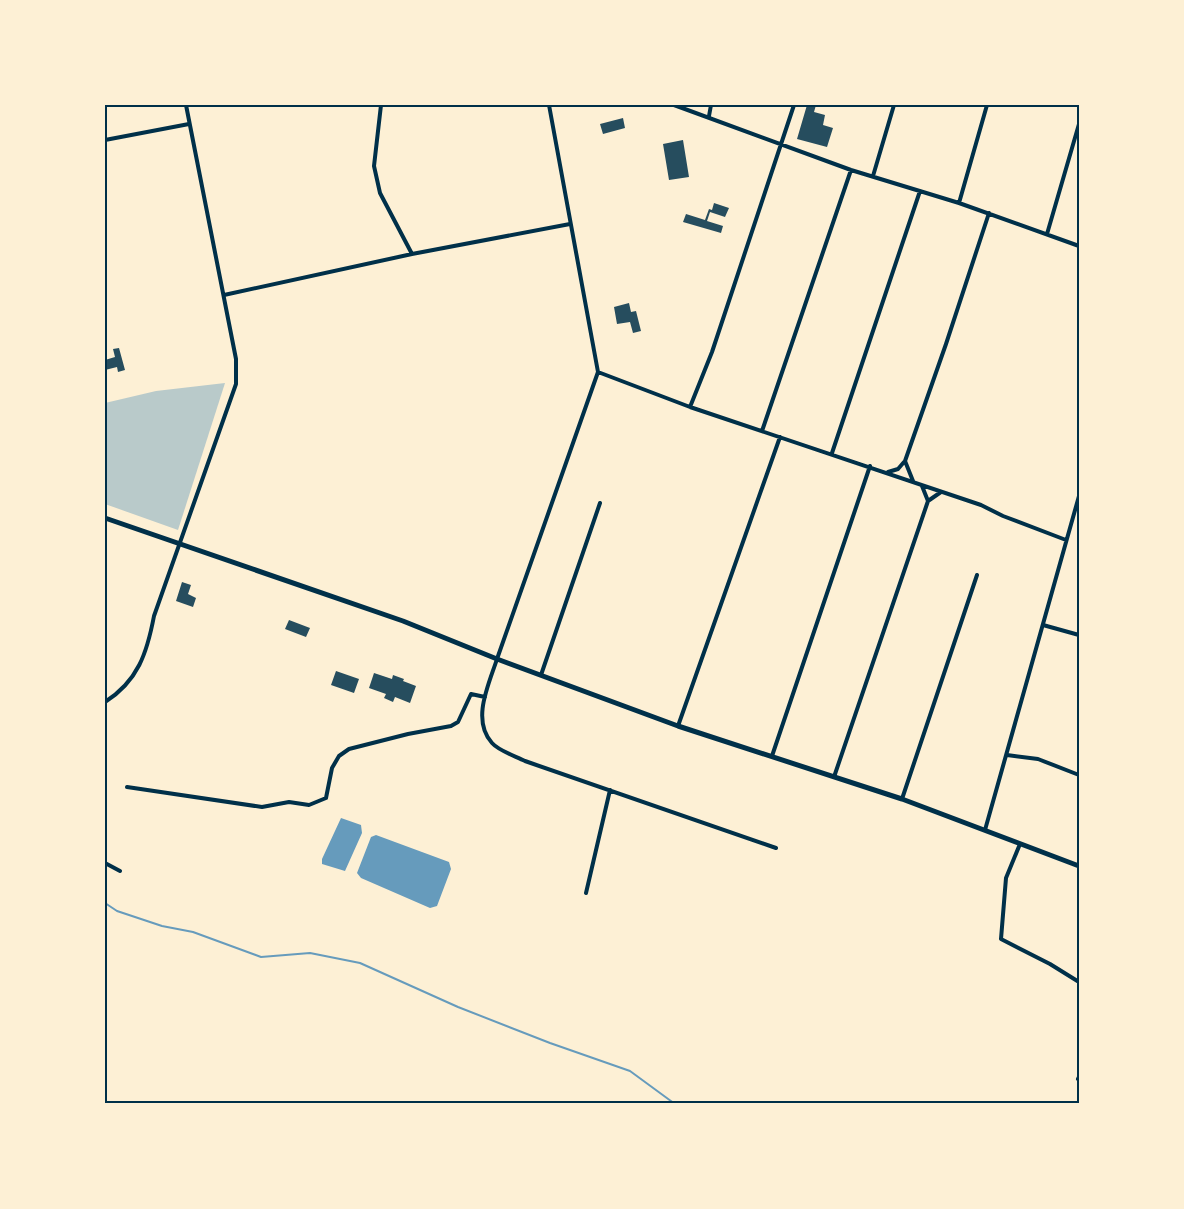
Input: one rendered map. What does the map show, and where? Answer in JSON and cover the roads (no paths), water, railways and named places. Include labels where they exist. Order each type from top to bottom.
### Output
[{"type":"main road","points":[[105,518],[403,621],[497,659],[678,726],[902,799],[1079,866]]},
{"type":"street","points":[[105,702],[120,693],[136,672],[149,644],[154,616],[236,384],[236,359],[186,105]]},
{"type":"street","points":[[381,105],[374,166],[380,193],[412,254]]},
{"type":"street","points":[[549,105],[598,372],[497,659],[485,697],[482,725],[493,744],[525,761],[776,849]]},
{"type":"street","points":[[674,105],[851,170],[959,203],[1079,246]]},
{"type":"street","points":[[709,117],[711,105]]},
{"type":"street","points":[[690,406],[712,352],[794,105]]},
{"type":"street","points":[[873,176],[894,105]]},
{"type":"street","points":[[959,203],[987,105]]},
{"type":"street","points":[[105,140],[189,124]]},
{"type":"street","points":[[1047,234],[1079,124]]},
{"type":"street","points":[[762,431],[851,170]]},
{"type":"street","points":[[832,453],[920,191]]},
{"type":"street","points":[[887,472],[898,469],[905,461],[989,213]]},
{"type":"street","points":[[224,295],[412,254],[570,224]]},
{"type":"street","points":[[598,372],[762,431],[887,472],[1066,540]]},
{"type":"street","points":[[678,726],[780,437]]},
{"type":"street","points":[[905,461],[913,482]]},
{"type":"street","points":[[772,756],[870,466]]},
{"type":"street","points":[[921,485],[928,501]]},
{"type":"street","points":[[834,777],[928,501],[942,492]]},
{"type":"street","points":[[985,831],[1079,496]]},
{"type":"street","points":[[541,675],[600,503]]},
{"type":"street","points":[[902,799],[977,575]]},
{"type":"street","points":[[1043,625],[1079,635]]},
{"type":"street","points":[[127,787],[262,807],[289,802],[309,805],[326,798],[332,768],[339,756],[349,749],[451,726],[458,722],[471,694],[485,697]]},
{"type":"street","points":[[1007,755],[1038,759],[1079,775]]},
{"type":"street","points":[[586,893],[610,790]]},
{"type":"street","points":[[1020,843],[1006,878],[1001,939],[1079,982]]},
{"type":"street","points":[[105,863],[120,871]]},
{"type":"water","points":[[341,818],[361,825],[362,833],[345,871],[322,864],[322,859]]},
{"type":"water","points":[[376,835],[449,862],[451,869],[437,906],[430,908],[361,878],[357,873],[371,837]]},
{"type":"waterway","points":[[105,903],[117,911],[162,926],[193,932],[261,957],[310,953],[360,963],[458,1007],[630,1071],[675,1104]]}]
